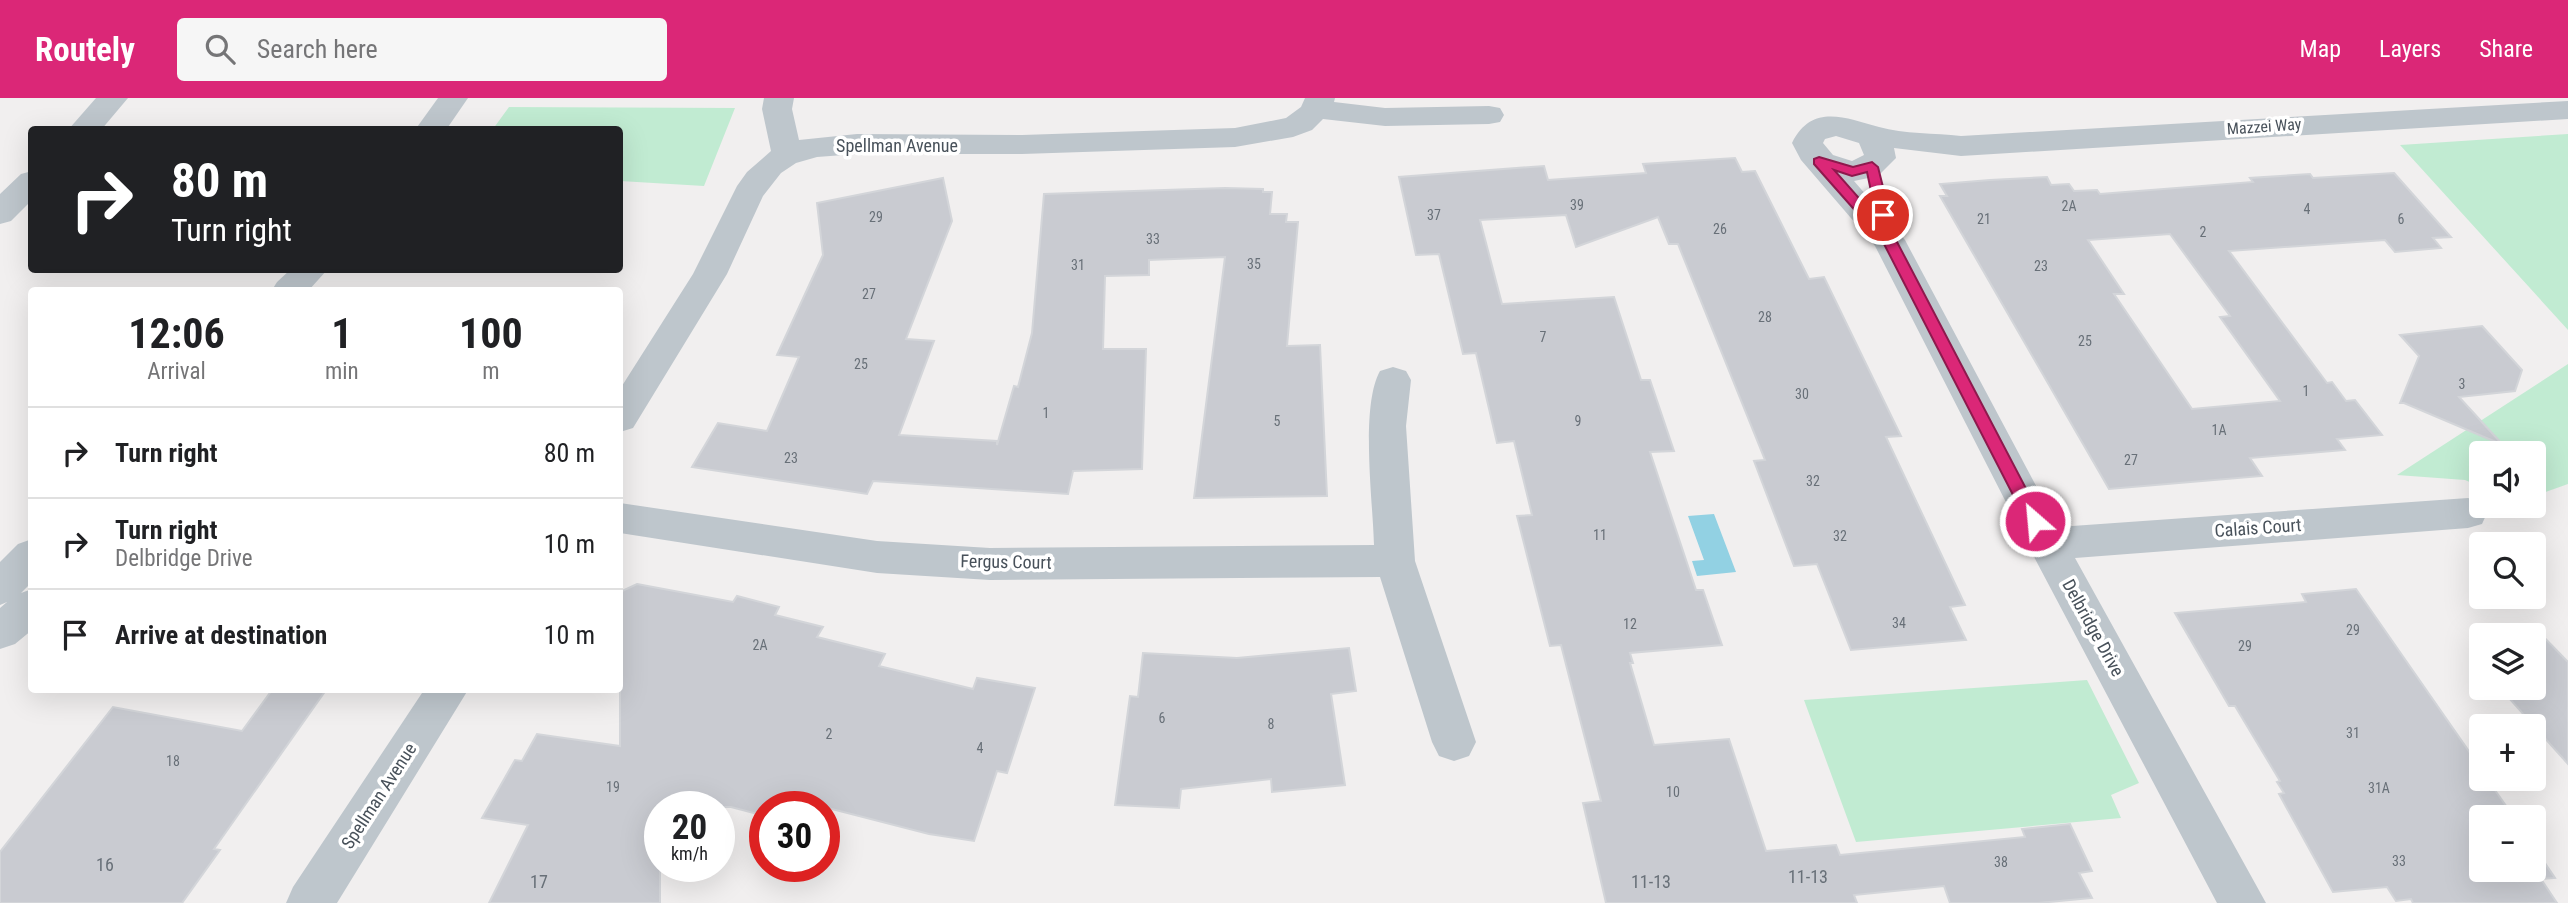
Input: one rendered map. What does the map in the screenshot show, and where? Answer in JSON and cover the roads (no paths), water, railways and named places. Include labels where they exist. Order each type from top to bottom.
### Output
[{"type":"street","points":[[87,126],[113,98]]},
{"type":"street","points":[[433,126],[453,98]]},
{"type":"street","points":[[779,98],[777,109],[787,155]]},
{"type":"street","points":[[1812,98],[1816,147]]},
{"type":"street","name":"Delbridge Drive","points":[[1836,98],[1869,149],[1889,240]]},
{"type":"street","points":[[2319,98],[2340,122]]},
{"type":"street","name":"Spellman Avenue","points":[[623,413],[709,274],[753,184],[770,166],[787,155],[806,149],[846,145],[1036,146],[1220,138],[1271,132],[1299,124],[1318,103],[1385,117],[1489,115]]},
{"type":"street","name":"Mazzei Way","points":[[1869,149],[1961,146],[2568,110]]},
{"type":"street","points":[[1828,126],[1869,149],[1852,171],[1816,147],[1828,126]]},
{"type":"street","name":"Delbridge Drive","points":[[1816,147],[1889,240],[2047,544],[2242,903]]},
{"type":"street","points":[[0,213],[28,185]]},
{"type":"street","points":[[292,287],[307,273]]},
{"type":"street","points":[[305,287],[317,273]]},
{"type":"street","points":[[1393,380],[1388,426],[1395,561],[1454,742]]},
{"type":"street","name":"Calais Court","points":[[2047,544],[2468,513]]},
{"type":"street","name":"Fergus Court","points":[[623,518],[877,557],[977,563],[1395,561]]},
{"type":"street","points":[[0,588],[28,559]]},
{"type":"street","points":[[0,632],[28,609]]},
{"type":"street","name":"Spellman Avenue","points":[[310,903],[445,693]]},
{"type":"water","points":[[1714,514],[1736,572],[1697,576],[1692,561],[1704,560],[1688,516]]}]
